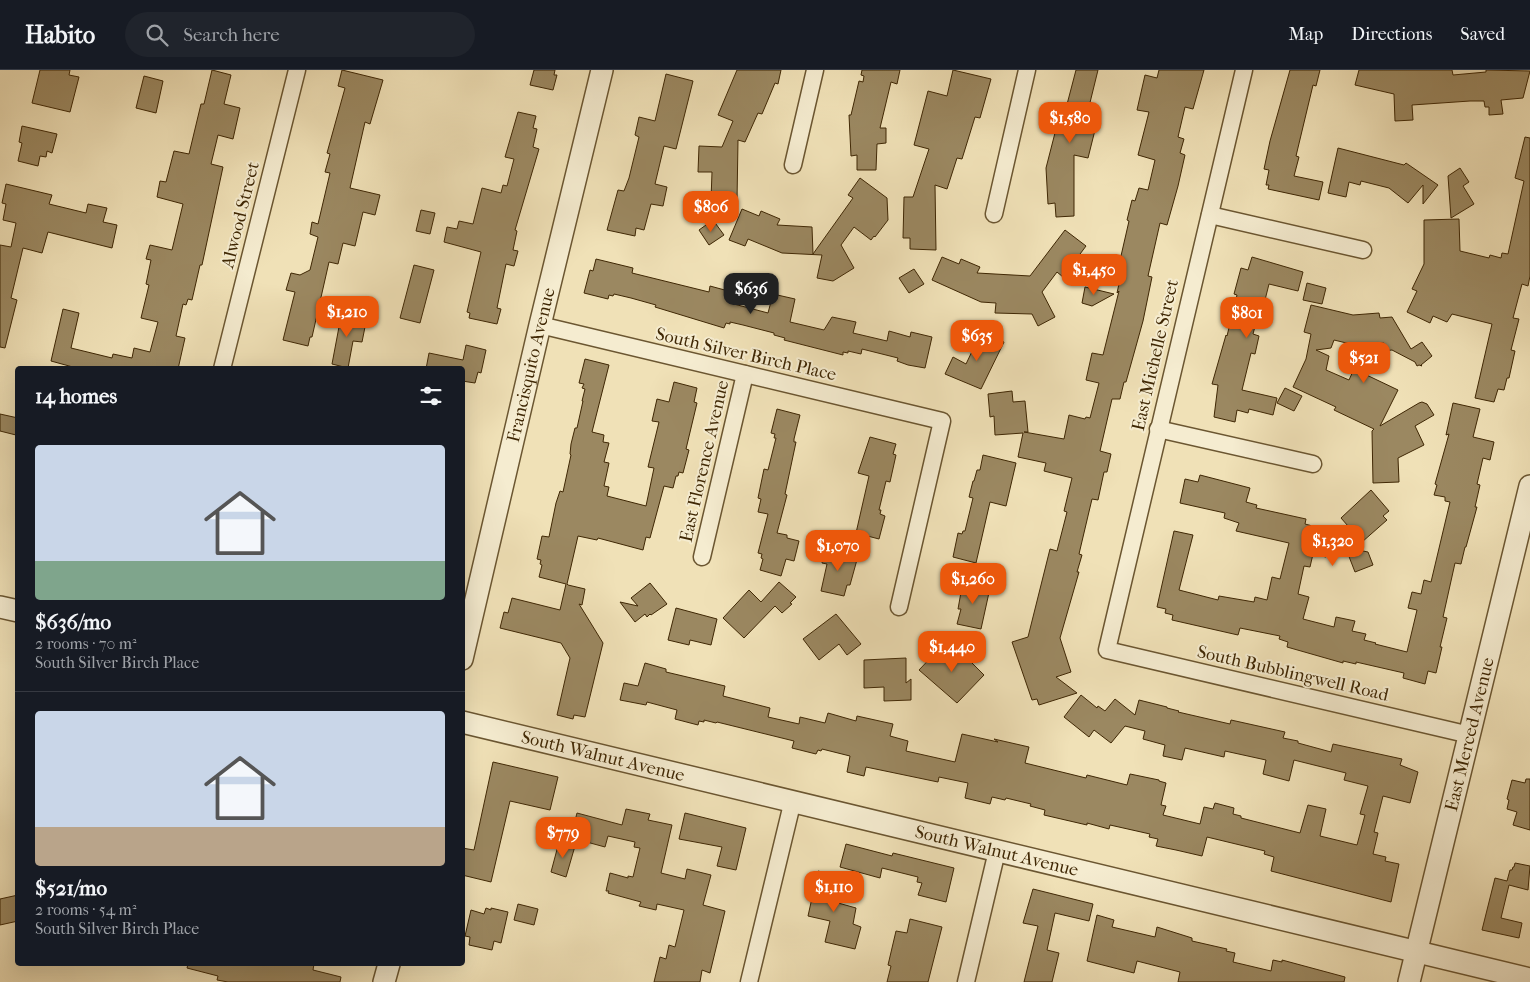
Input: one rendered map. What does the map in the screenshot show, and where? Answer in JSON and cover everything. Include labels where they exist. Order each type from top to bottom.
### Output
[{"type":"street","name":"Alwood Street","points":[[223,366],[297,70]]},
{"type":"street","name":"Francisquito Avenue","points":[[465,646],[602,70]]},
{"type":"street","points":[[793,165],[815,70]]},
{"type":"street","points":[[994,214],[1027,70]]},
{"type":"street","name":"East Michelle Street","points":[[1106,650],[1244,70]]},
{"type":"street","points":[[1210,215],[1363,250]]},
{"type":"street","name":"South Silver Birch Place","points":[[540,325],[942,421],[899,607]]},
{"type":"street","name":"East Florence Avenue","points":[[702,557],[745,374]]},
{"type":"street","points":[[1158,429],[1312,464]]},
{"type":"street","name":"East Merced Avenue","points":[[1409,982],[1530,486]]},
{"type":"street","points":[[0,607],[15,610]]},
{"type":"street","name":"South Bubblingwell Road","points":[[1106,650],[1470,735]]},
{"type":"street","name":"South Walnut Avenue","points":[[465,723],[793,800],[1530,979]]},
{"type":"street","points":[[749,982],[793,800]]},
{"type":"street","points":[[966,982],[997,851]]},
{"type":"street","points":[[384,982],[388,966]]},
{"type":"building","points":[[40,70],[70,70],[69,75],[79,77],[70,112],[32,103]]},
{"type":"building","points":[[212,70],[231,75],[224,104],[240,108],[233,139],[218,135],[211,164],[223,167],[202,265],[200,265],[192,300],[188,299],[186,305],[183,304],[176,336],[185,338],[179,366],[69,366],[51,361],[63,309],[79,313],[71,348],[112,358],[113,354],[132,358],[134,348],[150,352],[158,322],[141,318],[149,285],[146,284],[151,260],[146,259],[150,245],[172,250],[183,204],[157,197],[160,181],[166,182],[174,151],[189,154],[201,104],[204,104]]},
{"type":"building","points":[[342,70],[383,80],[370,124],[365,122],[350,188],[380,195],[375,215],[363,212],[355,246],[343,243],[338,264],[329,262],[312,337],[310,337],[308,346],[283,340],[295,292],[286,290],[291,273],[300,275],[310,270],[318,237],[310,234],[312,222],[318,224],[330,173],[325,172],[330,154],[327,153],[345,88],[338,86]]},
{"type":"building","points":[[534,70],[555,70],[554,75],[557,75],[553,90],[530,85]]},
{"type":"building","points":[[737,70],[781,70],[778,84],[775,83],[762,114],[758,113],[745,142],[738,140],[737,201],[711,200],[712,172],[698,172],[699,146],[722,147],[733,121],[718,115]]},
{"type":"building","points":[[862,70],[900,70],[897,84],[891,82],[880,128],[886,128],[886,143],[877,144],[876,170],[857,170],[857,155],[851,156],[849,115],[851,115],[859,81],[863,82]]},
{"type":"building","points":[[953,70],[991,79],[980,118],[975,117],[962,159],[957,158],[947,189],[935,185],[936,250],[910,249],[910,238],[903,238],[904,197],[913,197],[929,149],[914,145],[928,91],[947,96]]},
{"type":"building","points":[[1076,70],[1098,70],[1084,127],[1095,130],[1088,158],[1074,155],[1074,216],[1056,217],[1055,203],[1048,204],[1046,168],[1056,129],[1058,129],[1062,111],[1065,112]]},
{"type":"building","points":[[1159,70],[1204,70],[1193,109],[1185,107],[1178,137],[1184,139],[1180,153],[1185,155],[1178,186],[1167,225],[1160,223],[1148,276],[1152,277],[1143,321],[1126,382],[1124,382],[1120,399],[1112,399],[1100,451],[1111,454],[1107,472],[1104,472],[1098,500],[1092,499],[1079,554],[1082,555],[1077,572],[1079,572],[1060,638],[1071,672],[1056,677],[1077,693],[1039,705],[1037,699],[1032,700],[1012,642],[1028,637],[1050,549],[1057,551],[1067,512],[1064,511],[1072,478],[1044,471],[1046,463],[1018,457],[1023,433],[995,435],[994,416],[990,417],[988,394],[1012,391],[1013,402],[1025,401],[1028,432],[1024,432],[1064,439],[1069,415],[1085,419],[1086,417],[1090,418],[1099,383],[1086,380],[1092,353],[1103,355],[1119,291],[1117,293],[1122,270],[1118,269],[1132,200],[1135,201],[1139,188],[1148,190],[1155,160],[1138,155],[1149,112],[1137,110],[1145,75],[1157,78]]},
{"type":"building","points":[[1290,70],[1320,70],[1316,86],[1313,85],[1296,156],[1299,157],[1294,176],[1323,182],[1319,200],[1268,189],[1269,185],[1266,185],[1269,170],[1264,169]]},
{"type":"building","points":[[1359,70],[1452,70],[1453,75],[1486,72],[1486,70],[1530,71],[1523,98],[1501,100],[1503,114],[1489,115],[1489,107],[1485,107],[1484,101],[1470,101],[1412,105],[1413,120],[1395,121],[1394,94],[1355,85]]},
{"type":"building","points":[[666,74],[693,81],[676,149],[664,146],[655,184],[667,187],[663,206],[651,204],[644,230],[636,228],[635,236],[607,230],[618,190],[624,191],[629,178],[639,137],[635,135],[639,117],[655,121]]},
{"type":"building","points":[[144,76],[163,81],[156,113],[136,108]]},
{"type":"building","points":[[518,112],[536,116],[533,128],[537,129],[533,147],[539,149],[515,230],[517,231],[513,250],[518,251],[514,266],[506,264],[497,308],[501,309],[497,324],[469,318],[470,313],[467,312],[481,252],[444,242],[447,227],[457,229],[459,221],[473,224],[482,188],[501,193],[503,185],[507,186],[514,159],[505,157]]},
{"type":"building","points":[[22,126],[57,134],[52,153],[47,151],[46,157],[40,156],[38,166],[18,161],[22,143],[19,142]]},
{"type":"building","points":[[1525,137],[1530,138],[1530,276],[1528,286],[1522,284],[1513,318],[1519,319],[1511,350],[1515,351],[1509,378],[1507,378],[1504,390],[1498,389],[1494,402],[1475,398],[1492,324],[1452,314],[1447,322],[1433,316],[1430,323],[1407,312],[1417,291],[1412,289],[1424,264],[1424,220],[1459,219],[1460,251],[1489,258],[1490,255],[1501,258],[1502,253],[1508,254],[1524,181],[1515,178]]},
{"type":"building","points":[[1338,148],[1404,165],[1406,163],[1438,185],[1423,204],[1423,185],[1408,203],[1389,188],[1361,181],[1360,185],[1349,182],[1346,197],[1328,193]]},
{"type":"building","points":[[1460,168],[1469,182],[1463,186],[1474,204],[1451,218],[1448,176]]},
{"type":"building","points":[[860,178],[887,198],[888,220],[871,240],[854,227],[841,245],[854,268],[833,281],[817,278],[822,255],[782,253],[748,239],[745,246],[729,240],[742,209],[759,216],[761,211],[780,219],[777,225],[812,227],[813,254],[853,198],[848,195]]},
{"type":"building","points":[[6,184],[52,195],[49,204],[86,213],[88,204],[107,208],[103,222],[117,225],[112,248],[48,232],[42,253],[23,248],[11,298],[17,300],[5,348],[0,347],[0,245],[11,247],[16,223],[3,220],[6,204],[2,203]]},
{"type":"building","points":[[421,210],[435,213],[430,234],[416,231]]},
{"type":"building","points":[[713,220],[724,235],[709,245],[699,230]]},
{"type":"building","points":[[1065,230],[1086,246],[1063,277],[1057,272],[1042,292],[1055,317],[1038,326],[1032,314],[995,313],[996,303],[981,302],[932,280],[942,257],[959,264],[961,259],[980,267],[977,273],[1030,276]]},
{"type":"building","points":[[1252,257],[1303,272],[1298,291],[1269,284],[1265,300],[1262,300],[1253,334],[1259,336],[1255,354],[1251,353],[1242,390],[1277,398],[1273,415],[1249,409],[1248,413],[1237,410],[1235,422],[1214,417],[1218,385],[1212,384],[1227,336],[1237,295],[1234,294],[1241,268],[1248,270]]},
{"type":"building","points":[[596,259],[633,268],[632,273],[709,292],[710,286],[732,292],[730,303],[768,313],[773,294],[795,299],[790,322],[824,330],[832,317],[856,322],[853,333],[887,341],[889,331],[910,337],[911,332],[932,337],[925,368],[908,365],[897,361],[898,358],[862,349],[861,354],[848,351],[848,353],[843,352],[843,355],[784,340],[785,338],[774,335],[774,333],[730,322],[730,324],[726,323],[724,328],[655,307],[656,305],[614,294],[613,296],[609,295],[608,299],[584,293],[590,270],[593,271]]},
{"type":"building","points":[[414,265],[434,270],[420,323],[400,318]]},
{"type":"building","points":[[914,269],[924,284],[909,293],[899,278]]},
{"type":"building","points":[[1307,283],[1326,288],[1322,304],[1303,300]]},
{"type":"building","points":[[1085,287],[1114,294],[1092,306],[1082,303]]},
{"type":"building","points":[[1311,305],[1353,315],[1379,313],[1380,318],[1392,317],[1411,349],[1422,342],[1432,356],[1422,366],[1417,366],[1415,362],[1392,350],[1384,351],[1384,343],[1359,346],[1334,340],[1331,348],[1316,350],[1329,356],[1326,370],[1349,380],[1354,369],[1398,390],[1380,426],[1422,402],[1427,404],[1434,415],[1415,426],[1424,445],[1398,458],[1399,482],[1373,483],[1372,431],[1374,429],[1334,410],[1336,407],[1293,387],[1306,359],[1311,334],[1304,332]]},
{"type":"building","points":[[342,311],[359,314],[356,325],[365,327],[362,342],[353,341],[348,366],[332,364]]},
{"type":"building","points":[[984,333],[1004,342],[981,389],[945,374],[953,357],[966,364],[977,341],[979,342]]},
{"type":"building","points":[[466,345],[486,350],[481,373],[478,372],[475,383],[465,381],[465,366],[427,366],[429,353],[463,360]]},
{"type":"building","points":[[585,359],[609,365],[592,432],[604,435],[603,442],[609,443],[604,462],[609,463],[604,486],[609,487],[607,496],[646,506],[654,468],[648,467],[659,422],[652,421],[657,399],[669,402],[674,382],[697,388],[694,402],[697,403],[686,449],[689,450],[683,473],[679,472],[678,476],[676,476],[673,488],[664,486],[650,538],[646,537],[643,550],[598,538],[597,540],[578,536],[567,584],[585,589],[582,605],[579,604],[603,643],[585,717],[574,715],[573,719],[557,715],[570,658],[561,643],[500,628],[504,612],[508,613],[512,598],[560,610],[566,584],[539,577],[542,565],[540,564],[541,560],[537,559],[542,536],[549,537],[556,503],[560,491],[563,492],[571,455],[571,444],[575,428],[577,428],[585,389],[582,388],[584,384],[579,383]]},
{"type":"building","points":[[1285,388],[1302,396],[1294,411],[1277,403]]},
{"type":"building","points":[[1453,403],[1480,409],[1473,437],[1494,442],[1490,460],[1483,458],[1477,484],[1480,485],[1475,507],[1477,507],[1461,564],[1455,563],[1443,617],[1447,618],[1436,673],[1428,671],[1425,684],[1403,678],[1404,673],[1356,662],[1356,664],[1343,661],[1343,663],[1287,647],[1288,642],[1279,639],[1280,636],[1240,628],[1238,635],[1172,620],[1173,615],[1165,613],[1166,609],[1157,607],[1174,531],[1193,535],[1179,590],[1218,600],[1219,596],[1254,602],[1255,597],[1267,600],[1272,577],[1280,579],[1289,543],[1236,531],[1239,523],[1224,518],[1225,513],[1180,503],[1185,479],[1198,482],[1200,475],[1250,488],[1246,502],[1257,505],[1256,508],[1306,519],[1305,524],[1320,528],[1317,540],[1329,543],[1326,557],[1313,554],[1310,567],[1304,566],[1298,594],[1309,597],[1303,619],[1334,627],[1336,617],[1355,621],[1352,631],[1366,634],[1364,640],[1407,652],[1417,610],[1408,608],[1412,592],[1421,594],[1424,580],[1431,582],[1450,502],[1445,501],[1445,497],[1434,495],[1437,485],[1435,484],[1449,434],[1446,435]]},
{"type":"building","points":[[777,409],[800,415],[785,494],[787,495],[777,533],[787,535],[787,538],[799,541],[794,561],[786,559],[781,576],[760,570],[763,559],[761,558],[762,554],[758,553],[768,514],[758,512],[761,499],[758,498],[764,469],[768,470],[776,438],[774,438],[775,434],[771,433]]},
{"type":"building","points":[[0,414],[15,417],[15,435],[0,431]]},
{"type":"building","points":[[870,437],[896,444],[893,454],[896,455],[890,482],[886,481],[879,510],[881,510],[880,514],[885,516],[879,539],[856,533],[869,476],[858,473]]},
{"type":"building","points":[[983,455],[1016,463],[1006,506],[990,502],[976,563],[953,557],[958,533],[962,534],[965,531],[973,498],[969,497],[977,470],[980,470]]},
{"type":"building","points":[[1371,490],[1389,511],[1383,516],[1387,520],[1362,542],[1341,518]]},
{"type":"building","points":[[824,549],[858,556],[850,585],[847,585],[844,596],[821,591],[827,564],[822,563]]},
{"type":"building","points":[[1358,550],[1368,552],[1373,565],[1355,572],[1348,554]]},
{"type":"building","points":[[963,581],[990,588],[981,629],[957,624],[961,609],[958,609]]},
{"type":"building","points":[[779,582],[796,597],[790,603],[792,604],[782,613],[775,606],[744,638],[723,618],[749,590],[761,602]]},
{"type":"building","points":[[650,583],[667,604],[647,617],[645,614],[635,622],[620,602],[638,606],[631,598]]},
{"type":"building","points":[[676,608],[717,619],[711,645],[690,640],[689,645],[668,640]]},
{"type":"building","points":[[836,614],[861,644],[847,655],[839,644],[819,660],[803,639]]},
{"type":"building","points":[[953,644],[984,675],[957,703],[919,670],[939,649],[944,654]]},
{"type":"building","points":[[906,658],[906,683],[911,679],[911,700],[884,701],[884,687],[864,688],[864,660]]},
{"type":"building","points":[[645,663],[666,669],[666,672],[725,686],[723,696],[770,708],[768,717],[799,724],[800,717],[825,723],[828,713],[856,721],[857,716],[893,724],[890,736],[908,741],[906,751],[955,762],[962,734],[1029,747],[1025,763],[1086,778],[1087,775],[1127,785],[1130,774],[1159,780],[1166,783],[1161,805],[1166,806],[1163,815],[1200,824],[1204,807],[1213,809],[1215,803],[1234,808],[1233,814],[1241,816],[1241,818],[1300,833],[1308,805],[1326,809],[1320,836],[1357,845],[1365,815],[1360,814],[1368,786],[1344,780],[1346,773],[1294,760],[1289,781],[1263,774],[1266,760],[1225,751],[1224,757],[1185,748],[1182,760],[1163,756],[1165,745],[1143,739],[1145,731],[1125,726],[1111,743],[1094,730],[1089,737],[1064,717],[1081,695],[1097,708],[1098,706],[1105,711],[1115,699],[1135,715],[1139,700],[1167,707],[1178,712],[1230,724],[1231,720],[1285,732],[1283,738],[1331,752],[1333,744],[1402,759],[1400,765],[1418,772],[1410,803],[1383,796],[1374,832],[1378,833],[1373,854],[1386,857],[1385,861],[1399,864],[1391,902],[1271,871],[1274,857],[1264,854],[1265,851],[1207,837],[1202,856],[1156,846],[1158,839],[1149,837],[1150,834],[1110,825],[1109,829],[1044,815],[1045,810],[1030,806],[1031,804],[992,797],[990,804],[965,798],[968,783],[939,777],[938,782],[866,767],[864,776],[847,772],[850,756],[822,749],[821,751],[818,750],[816,754],[792,748],[794,741],[717,722],[704,720],[704,722],[699,721],[698,725],[675,719],[677,710],[647,702],[646,705],[620,700],[624,683],[638,686]]},
{"type":"building","points":[[493,762],[558,777],[550,810],[510,801],[491,882],[465,876],[465,848],[474,850]]},
{"type":"building","points":[[1526,779],[1530,779],[1530,830],[1513,825],[1517,812],[1507,809],[1509,800],[1507,799],[1512,780],[1525,783]]},
{"type":"building","points":[[626,809],[650,814],[648,820],[672,825],[661,873],[685,879],[687,869],[711,875],[703,905],[725,911],[710,973],[702,970],[700,982],[654,982],[660,957],[666,959],[669,945],[675,947],[684,910],[657,904],[656,910],[639,906],[641,902],[606,891],[610,873],[628,878],[628,876],[633,877],[640,848],[634,847],[635,842],[608,836],[605,847],[583,841],[583,843],[570,840],[577,813],[622,825]]},
{"type":"building","points":[[685,813],[746,828],[736,870],[717,866],[722,847],[679,839]]},
{"type":"building","points":[[559,842],[575,846],[566,877],[551,872]]},
{"type":"building","points":[[846,844],[892,856],[893,853],[954,868],[946,902],[918,895],[922,883],[917,882],[918,877],[882,868],[880,878],[840,867]]},
{"type":"building","points":[[1515,863],[1530,866],[1528,890],[1509,885],[1501,918],[1522,923],[1519,938],[1482,930],[1495,878],[1507,881],[1510,870],[1512,870]]},
{"type":"building","points":[[818,871],[837,876],[831,901],[856,908],[853,924],[861,927],[855,949],[825,942],[830,921],[808,916]]},
{"type":"building","points":[[1033,889],[1093,904],[1089,921],[1055,913],[1047,950],[1059,953],[1052,982],[1024,982],[1038,926],[1023,923]]},
{"type":"building","points":[[15,896],[15,922],[0,925],[0,899]]},
{"type":"building","points":[[518,904],[538,909],[534,925],[514,920]]},
{"type":"building","points":[[486,908],[508,912],[501,943],[494,941],[492,950],[469,945],[470,937],[465,936],[471,910],[484,914]]},
{"type":"building","points":[[1097,915],[1114,920],[1112,927],[1155,937],[1157,927],[1192,938],[1192,941],[1227,949],[1226,951],[1235,953],[1233,962],[1271,971],[1273,960],[1282,962],[1282,960],[1345,977],[1344,982],[1178,982],[1180,972],[1137,961],[1134,973],[1087,961]]},
{"type":"building","points":[[910,919],[942,927],[928,982],[887,982],[891,966],[888,965],[896,931],[907,933]]},
{"type":"building","points":[[188,966],[314,966],[313,970],[341,977],[340,982],[228,982],[217,980],[218,976],[187,968]]}]
